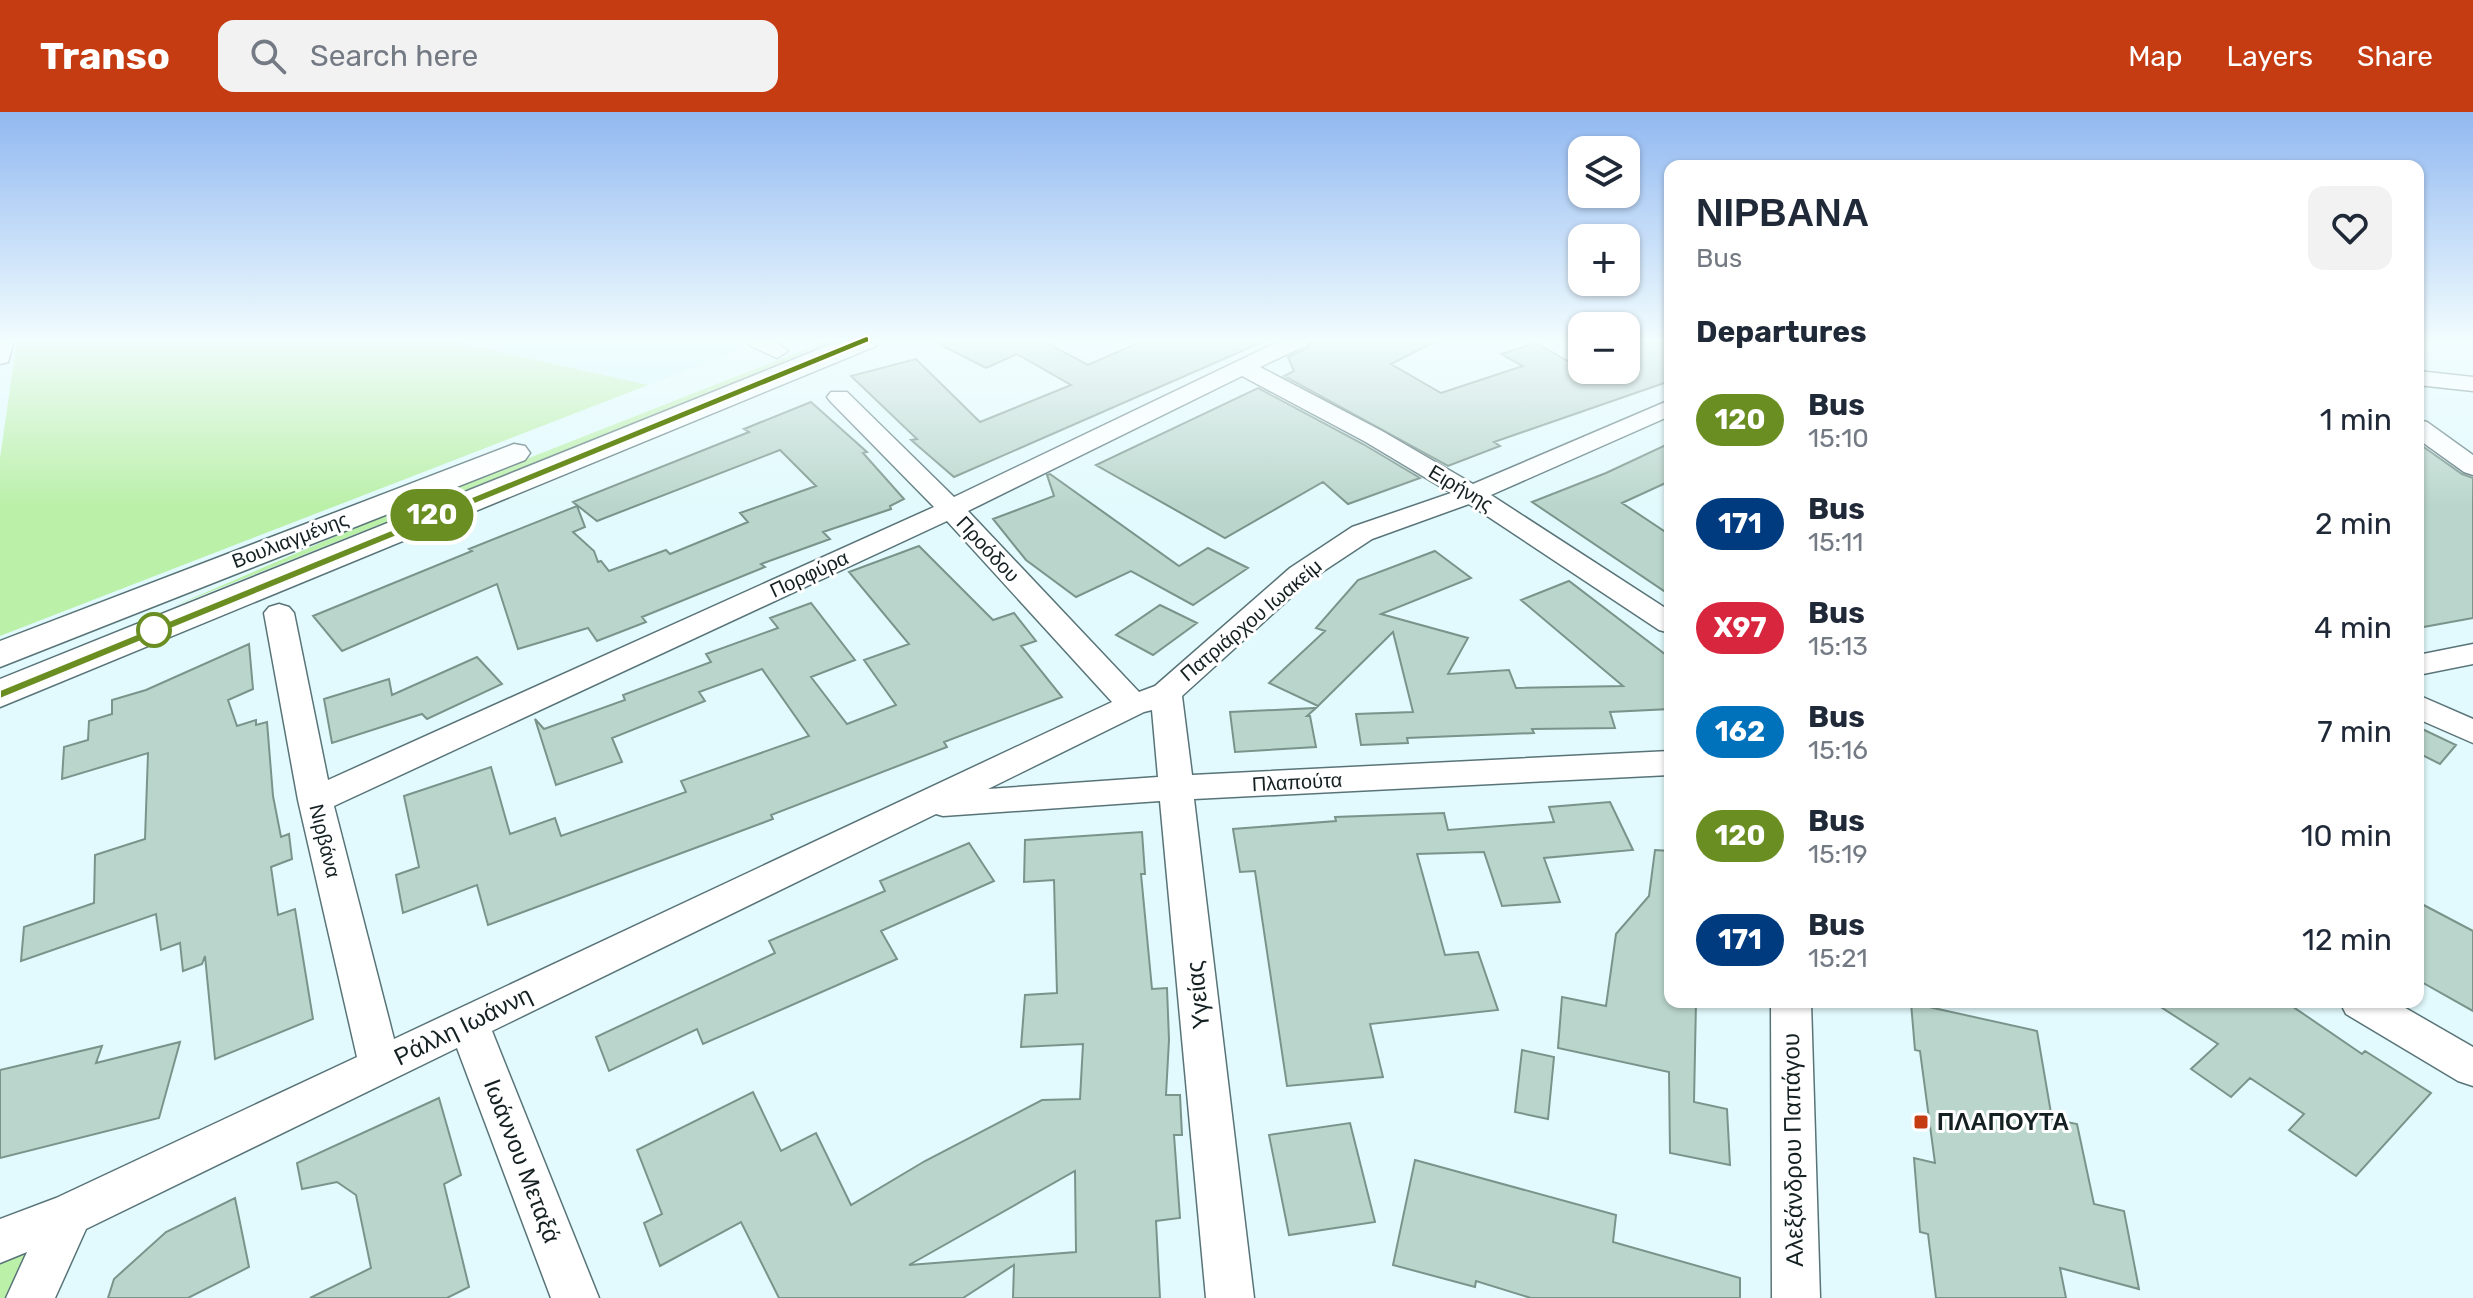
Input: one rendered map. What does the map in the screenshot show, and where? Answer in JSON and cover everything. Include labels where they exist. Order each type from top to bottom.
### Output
[{"type":"main road","name":"Βουλιαγμένης","points":[[0,655],[649,395]]},
{"type":"main road","name":"Βουλιαγμένης","points":[[0,694],[731,395]]},
{"type":"street","name":"Πορφύρα","points":[[315,800],[951,509],[1184,395]]},
{"type":"street","name":"Ειρήνης","points":[[1296,395],[1472,494],[1664,620]]},
{"type":"street","name":"Προόδου","points":[[839,397],[1150,699]]},
{"type":"street","name":"Πατριάρχου Ιωακείμ","points":[[924,806],[1150,699],[1300,574],[1362,533],[1472,494],[1664,410]]},
{"type":"street","points":[[2424,431],[2473,467]]},
{"type":"street","name":"Νιρβάνα","points":[[279,613],[315,800],[380,1066]]},
{"type":"street","points":[[2424,664],[2473,654]]},
{"type":"street","name":"Υγείας","points":[[1150,699],[1176,788],[1230,1298]]},
{"type":"street","points":[[2424,709],[2473,732]]},
{"type":"street","name":"Πλαπούτα","points":[[924,806],[1176,788],[1664,763]]},
{"type":"street","name":"Ράλλη Ιωάννη","points":[[0,1241],[70,1214],[924,806]]},
{"type":"street","name":"Αλεξάνδρου Παπάγου","points":[[1791,1008],[1796,1298]]},
{"type":"street","points":[[2370,1008],[2473,1068]]},
{"type":"street","name":"Ιωάννου Μεταξά","points":[[468,1023],[575,1298]]},
{"type":"street","points":[[30,1298],[70,1214]]},
{"type":"green space","points":[[9,395],[621,395],[0,636],[0,458]]},
{"type":"green space","points":[[688,395],[705,395],[172,607],[394,511]]},
{"type":"green space","points":[[30,1249],[6,1298],[0,1298],[0,1263]]},
{"type":"building","points":[[871,395],[953,395],[980,422],[1046,395],[1141,395],[954,477],[911,440],[917,439]]},
{"type":"building","points":[[1243,395],[1272,395],[1420,478],[1348,504],[1323,482],[1225,538],[1096,465]]},
{"type":"building","points":[[1319,395],[1629,395],[1494,442],[1500,446],[1448,466]]},
{"type":"building","points":[[811,402],[867,452],[863,453],[904,499],[890,506],[891,509],[823,532],[830,539],[761,564],[765,567],[642,617],[646,622],[597,641],[588,628],[518,649],[497,584],[342,651],[313,616],[577,506],[585,527],[573,532],[594,551],[598,562],[601,561],[609,571],[666,550],[670,554],[748,522],[740,513],[816,486],[780,450],[597,521],[573,502],[749,432],[744,429]]},
{"type":"building","points":[[1664,446],[1664,484],[1622,503],[1664,531],[1664,591],[1532,502]]},
{"type":"building","points":[[2424,447],[2462,474],[2473,478],[2473,618],[2424,627]]},
{"type":"building","points":[[1050,474],[1179,566],[1208,548],[1248,568],[1193,605],[1131,571],[1076,597],[1026,560],[993,519],[1054,496],[1047,475]]},
{"type":"building","points":[[919,546],[993,620],[1014,613],[1036,641],[1021,646],[1062,697],[944,742],[947,747],[771,815],[773,819],[488,925],[477,885],[403,913],[396,875],[419,867],[404,796],[491,767],[510,834],[555,818],[561,836],[686,792],[681,781],[809,736],[762,669],[699,692],[705,701],[612,738],[622,762],[556,785],[535,719],[544,729],[625,700],[623,695],[711,662],[706,654],[778,628],[770,618],[811,603],[855,660],[811,677],[847,724],[896,705],[864,660],[909,644],[849,572]]},
{"type":"building","points":[[1435,551],[1471,578],[1381,614],[1468,638],[1448,674],[1509,670],[1516,688],[1623,686],[1521,600],[1569,581],[1664,653],[1664,709],[1610,712],[1615,728],[1532,729],[1534,733],[1407,738],[1408,743],[1361,745],[1356,714],[1413,712],[1393,632],[1318,706],[1269,683],[1325,631],[1316,628],[1358,580]]},
{"type":"building","points":[[1160,605],[1197,623],[1153,655],[1116,635]]},
{"type":"building","points":[[249,644],[253,689],[228,700],[237,726],[256,720],[256,725],[267,722],[273,796],[281,837],[289,834],[292,859],[271,867],[278,915],[295,909],[313,1019],[215,1059],[205,956],[202,964],[183,971],[180,943],[161,950],[156,914],[21,961],[24,927],[94,903],[95,855],[145,839],[148,753],[62,779],[64,747],[88,740],[89,721],[112,714],[112,700],[146,690]]},
{"type":"building","points":[[477,657],[502,684],[427,719],[422,714],[332,743],[324,699],[389,679],[392,695]]},
{"type":"building","points":[[1316,708],[1307,716],[1310,716],[1316,747],[1235,752],[1230,712]]},
{"type":"building","points":[[2424,730],[2456,745],[2440,764],[2424,756]]},
{"type":"building","points":[[1610,802],[1633,850],[1544,858],[1560,902],[1502,906],[1484,852],[1417,854],[1445,955],[1478,952],[1498,1010],[1370,1024],[1383,1077],[1287,1086],[1255,871],[1240,872],[1233,829],[1336,821],[1335,817],[1444,813],[1448,830],[1554,822],[1549,807]]},
{"type":"building","points":[[1142,832],[1145,874],[1141,874],[1152,989],[1167,988],[1169,1040],[1166,1095],[1180,1095],[1182,1135],[1174,1135],[1180,1218],[1156,1221],[1160,1298],[1013,1298],[1014,1265],[963,1298],[779,1298],[741,1222],[660,1266],[644,1223],[662,1214],[637,1150],[753,1092],[781,1151],[816,1133],[851,1205],[925,1161],[1042,1100],[1080,1099],[1083,1044],[1021,1047],[1025,995],[1057,993],[1054,880],[1024,882],[1025,840]],"holes":[[[1075,1171],[1076,1252],[909,1265]]]},
{"type":"building","points":[[969,843],[994,881],[881,931],[897,959],[703,1044],[697,1029],[609,1071],[596,1037],[775,953],[769,941],[885,891],[880,881]]},
{"type":"building","points":[[1655,850],[1664,851],[1664,1008],[1696,1008],[1694,1102],[1727,1109],[1730,1165],[1670,1153],[1669,1072],[1558,1048],[1562,997],[1606,1006],[1616,934],[1649,896]]},
{"type":"building","points":[[2424,905],[2473,931],[2473,1011],[2424,983]]},
{"type":"building","points":[[1911,1008],[1934,1008],[2037,1031],[2052,1119],[2077,1124],[2094,1204],[2124,1211],[2139,1289],[2060,1268],[2066,1298],[1936,1298],[1928,1234],[1920,1232],[1914,1158],[1935,1163],[1920,1051],[1915,1050]]},
{"type":"building","points":[[2162,1008],[2295,1008],[2362,1054],[2365,1051],[2431,1093],[2356,1176],[2289,1130],[2304,1114],[2250,1078],[2231,1097],[2191,1069],[2218,1044]]},
{"type":"building","points":[[180,1042],[159,1118],[0,1158],[0,1070],[102,1046],[96,1063]]},
{"type":"building","points":[[1522,1050],[1554,1057],[1548,1119],[1515,1112]]},
{"type":"building","points":[[439,1098],[461,1175],[444,1184],[469,1287],[447,1298],[310,1298],[371,1268],[356,1195],[337,1182],[302,1189],[297,1163]]},
{"type":"building","points":[[1350,1123],[1375,1222],[1289,1235],[1269,1135]]},
{"type":"building","points":[[1415,1160],[1616,1215],[1613,1242],[1740,1278],[1740,1298],[1531,1298],[1476,1281],[1475,1287],[1393,1265]]},
{"type":"building","points":[[235,1198],[249,1267],[188,1298],[108,1298],[114,1279],[166,1232]]},
{"type":"bus line","name":"120","points":[[0,694],[728,395]]},
{"type":"place","name":"ΠΛΑΠΟΥΤΑ","points":[[1921,1122]]}]
